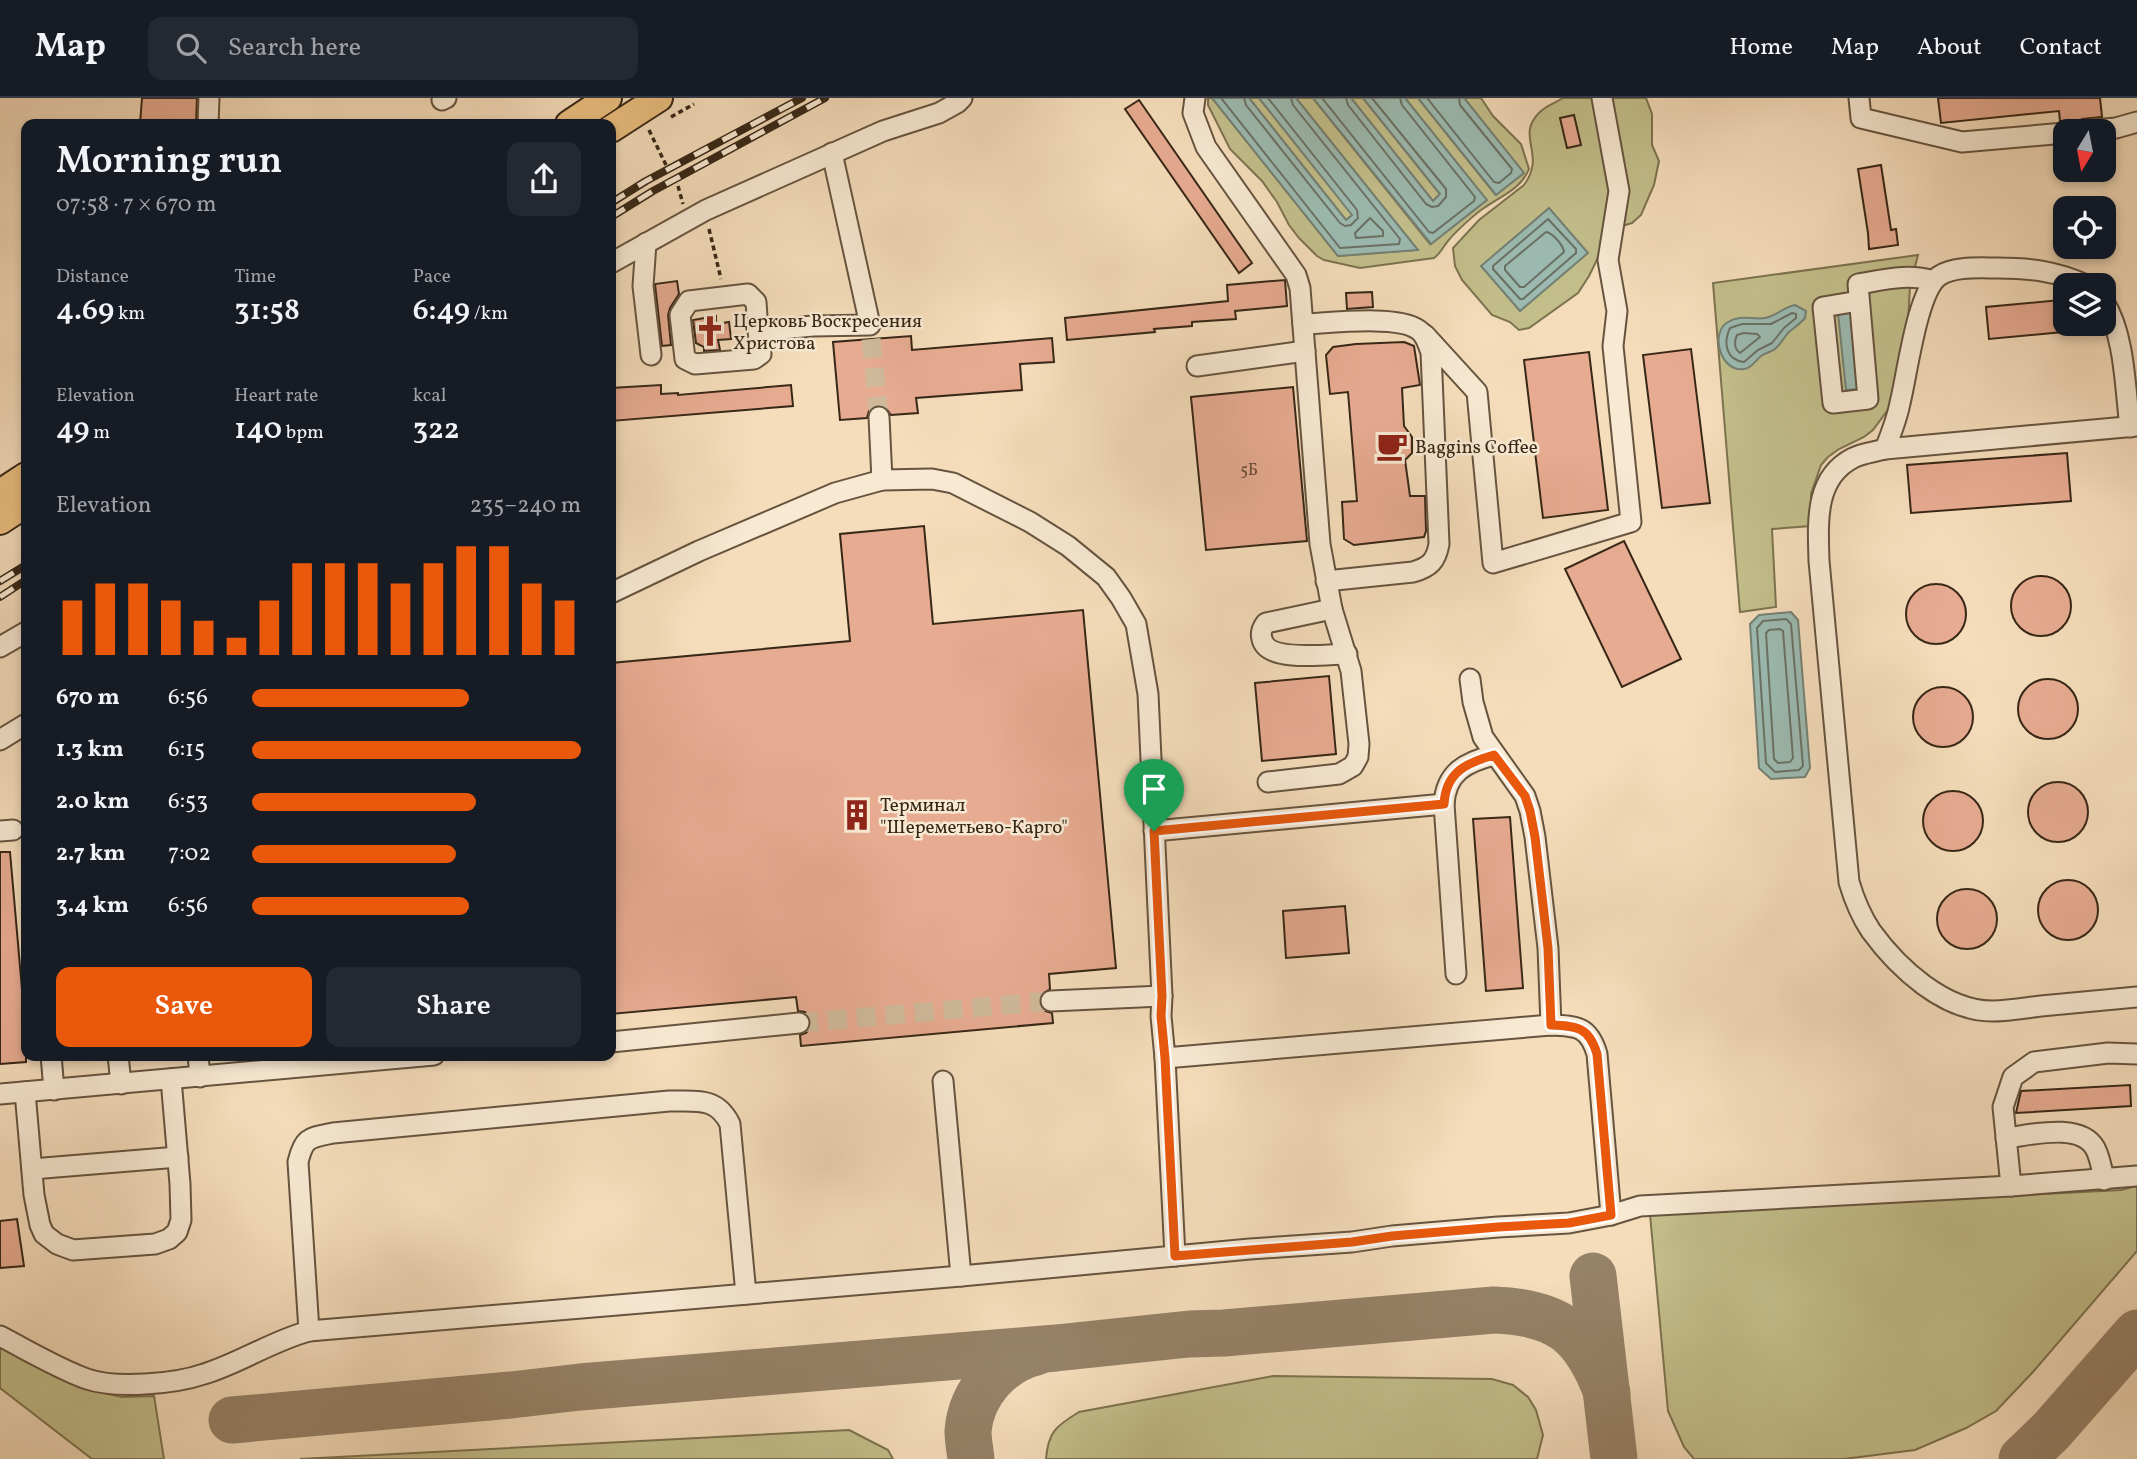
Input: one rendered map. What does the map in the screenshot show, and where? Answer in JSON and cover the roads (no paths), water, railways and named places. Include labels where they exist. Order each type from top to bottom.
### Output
[{"type":"main road","points":[[576,119],[608,98]]},
{"type":"main road","points":[[616,127],[665,107]]},
{"type":"main road","points":[[0,493],[21,479]]},
{"type":"main road","points":[[0,521],[21,507]]},
{"type":"lane","points":[[208,119],[209,98]]},
{"type":"lane","points":[[616,260],[695,215],[883,131],[939,113],[962,98]]},
{"type":"lane","points":[[1195,98],[1193,113],[1206,147],[1296,275],[1300,288],[1320,544],[1332,609],[1351,671],[1359,744],[1358,757],[1353,766],[1339,774],[1268,782]]},
{"type":"lane","points":[[1303,324],[1389,321],[1416,327],[1477,392],[1493,563],[1631,522],[1613,346],[1618,311],[1608,260],[1619,191],[1602,98]]},
{"type":"lane","points":[[1859,98],[1861,118],[1962,142],[2053,134]]},
{"type":"lane","points":[[2116,128],[2137,121]]},
{"type":"lane","points":[[758,331],[813,326],[871,332],[832,153]]},
{"type":"lane","points":[[646,243],[643,286],[650,355]]},
{"type":"lane","points":[[1885,449],[1900,406],[1916,324],[1933,281],[1950,271],[1980,268],[2026,268],[2054,273]]},
{"type":"lane","points":[[1859,301],[1823,307],[1833,403],[1868,399],[1858,284],[1919,276],[1933,281]]},
{"type":"lane","points":[[748,294],[756,302],[758,331],[761,354],[754,359],[695,364],[685,359],[680,316],[689,301],[748,294]]},
{"type":"lane","points":[[2116,329],[2134,427],[1885,449],[1854,457],[1836,470],[1827,481],[1821,498],[1818,523],[1819,561],[1849,882],[1856,903],[1870,929],[1913,976],[1964,1007],[1991,1011],[2137,997]]},
{"type":"lane","points":[[1326,581],[1413,572],[1425,569],[1437,555],[1439,544],[1431,352],[1425,335]]},
{"type":"lane","points":[[1197,366],[1305,351]]},
{"type":"lane","points":[[879,416],[882,480]]},
{"type":"lane","points":[[616,591],[699,551],[835,493],[882,480],[932,479],[953,483],[1030,522],[1068,546],[1106,577],[1136,624],[1148,694],[1161,1016],[1175,1256]]},
{"type":"lane","points":[[1332,609],[1266,623],[1261,638],[1266,648],[1280,653],[1297,656],[1347,654]]},
{"type":"lane","points":[[0,647],[21,635]]},
{"type":"lane","points":[[1470,679],[1473,702],[1483,737],[1525,796],[1530,811],[1548,948],[1551,1025]]},
{"type":"lane","points":[[0,740],[21,727]]},
{"type":"lane","points":[[1456,974],[1445,789],[1463,767],[1494,755]]},
{"type":"lane","points":[[1154,831],[1444,804]]},
{"type":"lane","points":[[1051,1001],[1162,996]]},
{"type":"lane","points":[[616,1041],[799,1023]]},
{"type":"lane","points":[[1165,1058],[1551,1025],[1571,1026],[1586,1032],[1592,1038],[1597,1054],[1611,1215]]},
{"type":"lane","points":[[2011,1186],[2003,1107],[2012,1077],[2034,1062],[2108,1053],[2137,1054]]},
{"type":"lane","points":[[52,1061],[54,1090]]},
{"type":"lane","points":[[119,1061],[121,1084]]},
{"type":"lane","points":[[199,1061],[200,1077]]},
{"type":"lane","points":[[0,1094],[200,1077],[303,1061]]},
{"type":"lane","points":[[25,1092],[32,1169],[40,1225],[44,1234],[57,1244],[73,1250],[155,1244],[169,1239],[177,1232],[181,1220],[171,1079]]},
{"type":"lane","points":[[943,1081],[961,1276]]},
{"type":"lane","points":[[309,1331],[298,1162],[306,1141],[311,1137],[669,1101],[712,1103],[725,1114],[730,1124],[746,1294]]},
{"type":"lane","points":[[2006,1138],[2068,1132],[2079,1134],[2096,1149],[2104,1180]]},
{"type":"lane","points":[[32,1169],[178,1157]]},
{"type":"lane","points":[[0,1336],[88,1379],[114,1385],[146,1385],[203,1375],[272,1343],[309,1331],[1352,1242],[1485,1228],[1569,1223],[1640,1206],[2011,1186],[2137,1176]]},
{"type":"water","points":[[1212,98],[1249,98],[1346,220],[1352,215],[1259,98],[1296,98],[1418,250],[1338,256]]},
{"type":"water","points":[[1313,98],[1351,98],[1433,201],[1440,194],[1363,98],[1405,98],[1487,200],[1431,244]]},
{"type":"water","points":[[1418,98],[1464,98],[1524,173],[1496,195]]},
{"type":"water","points":[[1549,208],[1588,253],[1520,311],[1481,266]]},
{"type":"water","points":[[1795,305],[1806,311],[1805,318],[1775,349],[1744,369],[1736,369],[1724,359],[1720,351],[1719,335],[1728,322],[1742,318],[1765,318]]},
{"type":"water","points":[[1850,312],[1858,389],[1846,390],[1838,313]]},
{"type":"water","points":[[1791,612],[1798,620],[1810,768],[1805,777],[1771,779],[1759,768],[1750,624],[1759,615]]},
{"type":"tunnel","points":[[871,339],[879,417]]},
{"type":"tunnel","points":[[799,1023],[1051,1001]]},
{"type":"railway","points":[[616,200],[646,181],[802,98]]},
{"type":"railway","points":[[616,214],[825,98]]},
{"type":"railway","points":[[0,581],[21,568]]},
{"type":"railway","points":[[0,597],[21,583]]},
{"type":"place","name":"Церковь Воскресения Христова","points":[[710,331]]},
{"type":"place","name":"Baggins Coffee","points":[[1392,446]]},
{"type":"place","name":"Терминал \"Шереметьево-Карго\"","points":[[857,815]]}]
